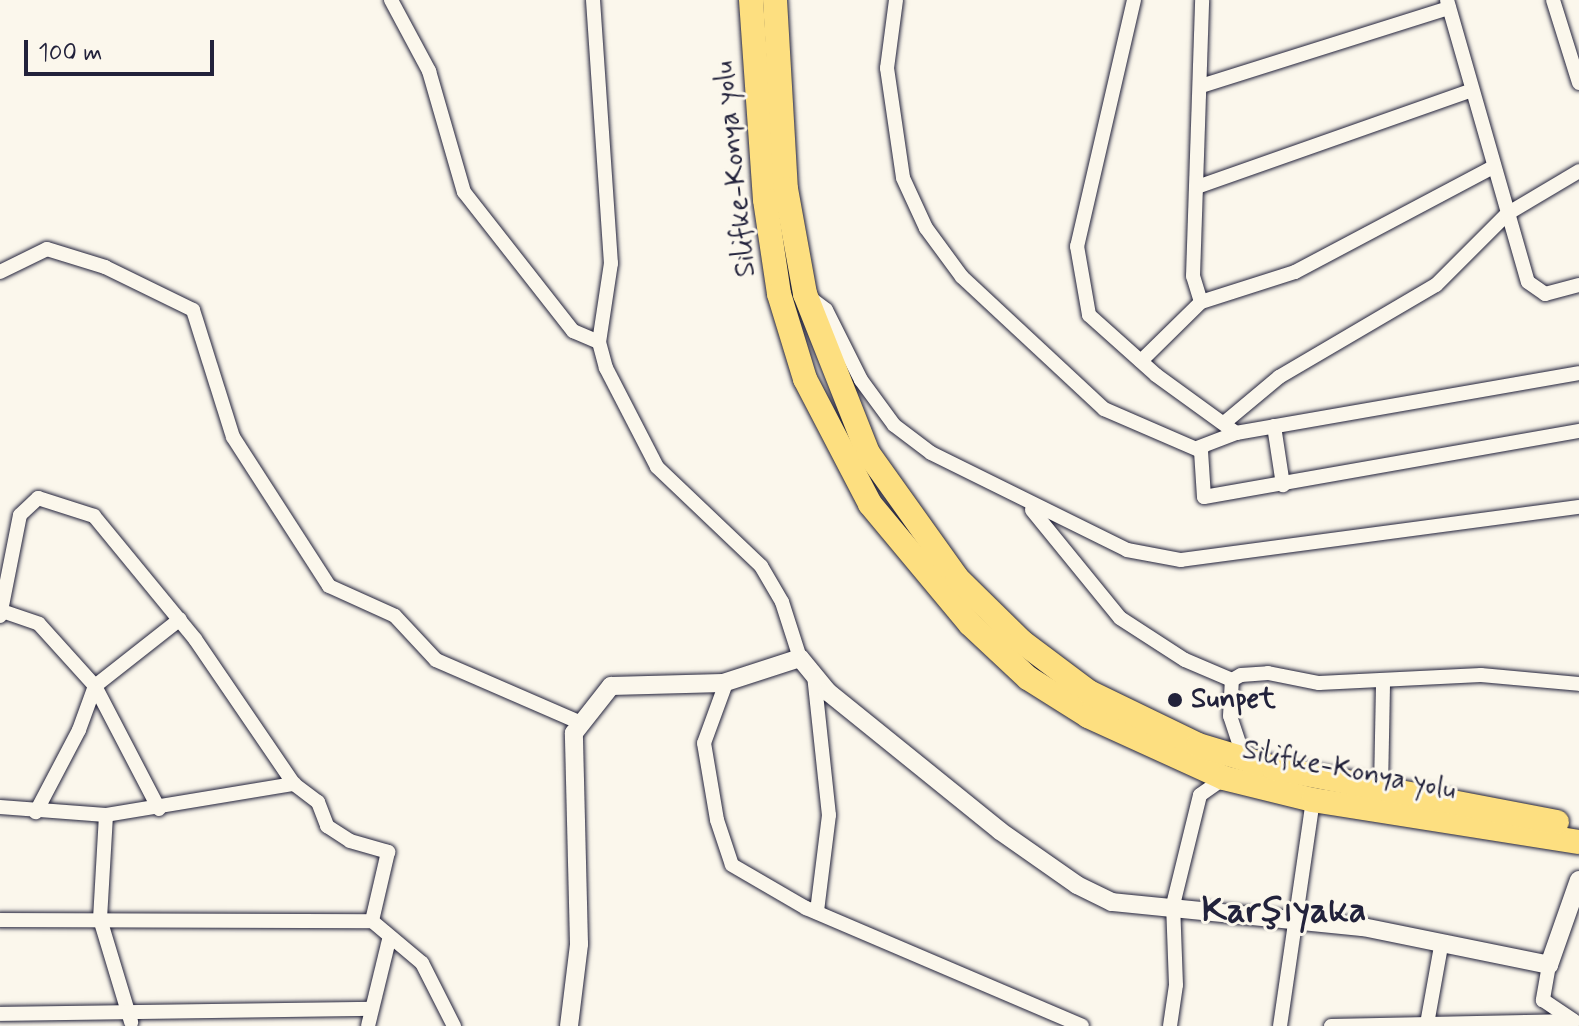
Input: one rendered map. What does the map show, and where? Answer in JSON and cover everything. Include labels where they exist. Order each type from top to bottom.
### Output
[{"type":"highway","name":"Silifke-Konya yolu","points":[[751,0],[765,200],[779,294],[805,379],[870,504],[917,567],[1028,678],[1112,728],[1224,778],[1313,800],[1579,842]]},
{"type":"highway","name":"Silifke-Konya yolu","points":[[775,0],[786,189],[805,294],[868,453],[957,578],[1021,641],[1089,692],[1133,717],[1245,761],[1579,826]]},
{"type":"street","points":[[391,0],[429,71],[464,192],[573,331],[599,342]]},
{"type":"street","points":[[593,0],[611,263],[599,342],[606,368],[657,467],[761,566],[782,602],[800,658],[814,675],[978,813],[1077,885],[1112,902],[1173,905],[1363,927],[1441,946],[1549,965]]},
{"type":"street","points":[[896,0],[887,68],[903,178],[926,228],[962,277],[1104,409],[1197,448],[1236,433],[1579,373]]},
{"type":"street","points":[[1134,0],[1077,246],[1089,315],[1141,361],[1236,433]]},
{"type":"street","points":[[1201,302],[1193,276],[1202,0]]},
{"type":"street","points":[[1553,0],[1579,83]]},
{"type":"street","points":[[1201,86],[1448,4],[1470,91],[1528,282],[1545,294],[1579,285]]},
{"type":"street","points":[[1197,187],[1470,91]]},
{"type":"street","points":[[1141,361],[1201,302],[1295,272],[1493,167]]},
{"type":"street","points":[[1224,423],[1279,377],[1436,285],[1507,214],[1579,171]]},
{"type":"street","points":[[0,272],[47,249],[105,267],[193,310],[233,437],[329,586],[395,616],[436,660],[581,723]]},
{"type":"street","points":[[805,294],[826,310],[861,380],[894,425],[931,453],[1127,550],[1181,560],[1579,507]]},
{"type":"street","points":[[1274,426],[1283,485]]},
{"type":"street","points":[[1197,448],[1204,497],[1579,431]]},
{"type":"street","points":[[159,809],[95,686],[39,624],[1,614],[20,515],[38,498],[94,516],[180,619],[294,784],[318,802],[327,826],[350,841],[388,852],[372,921]]},
{"type":"street","points":[[1025,502],[1120,618],[1185,660],[1232,680],[1268,673],[1319,683],[1481,675],[1579,684]]},
{"type":"street","points":[[36,812],[95,686],[180,619]]},
{"type":"street","points":[[569,1026],[579,944],[574,733],[611,686],[726,683],[800,658]]},
{"type":"street","points":[[814,675],[829,815],[817,912]]},
{"type":"street","points":[[1232,680],[1230,716],[1245,761]]},
{"type":"street","points":[[1381,789],[1383,680]]},
{"type":"street","points":[[726,683],[704,743],[717,820],[732,865],[817,912],[1082,1026]]},
{"type":"street","points":[[1170,1026],[1176,985],[1173,905],[1200,795],[1224,778]]},
{"type":"street","points":[[0,807],[106,815],[159,809],[294,784]]},
{"type":"street","points":[[1280,1026],[1292,920],[1313,800]]},
{"type":"street","points":[[106,815],[100,919],[130,1022]]},
{"type":"street","points":[[1576,1022],[1543,1000],[1549,965],[1579,880]]},
{"type":"street","points":[[0,920],[372,921],[389,940],[422,963],[454,1026]]},
{"type":"street","points":[[368,1026],[369,1009],[389,940]]},
{"type":"street","points":[[1427,1024],[1441,946]]},
{"type":"street","points":[[0,1014],[130,1022],[369,1009]]},
{"type":"street","points":[[1331,1026],[1576,1022]]},
{"type":"place","name":"Sunpet","points":[[1175,700]]},
{"type":"district","name":"Karşıyaka","points":[[1284,912]]}]
